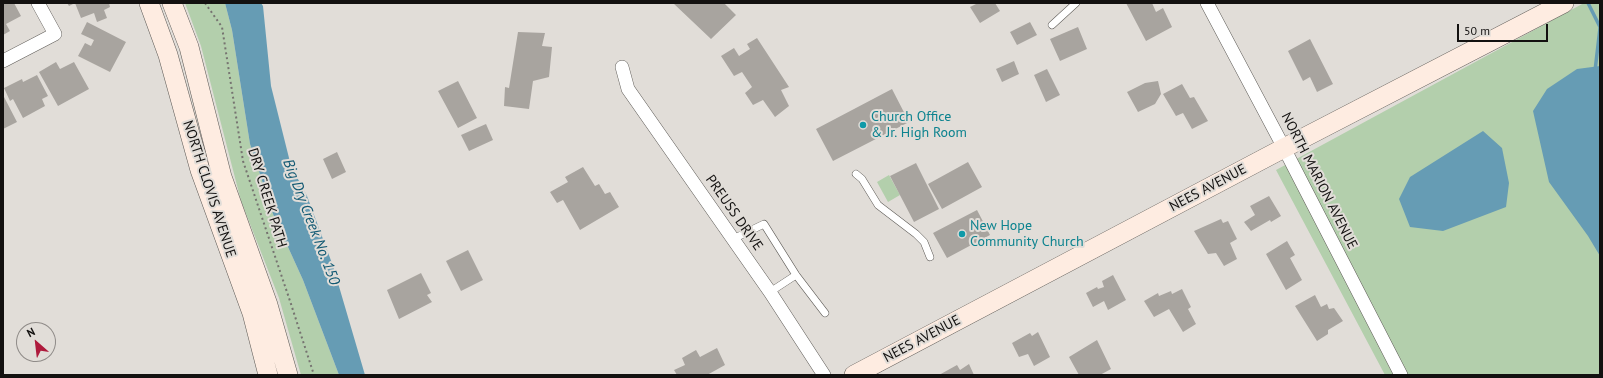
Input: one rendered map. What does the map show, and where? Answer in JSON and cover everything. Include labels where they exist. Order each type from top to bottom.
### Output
[{"type":"main road","name":"NORTH CLOVIS AVENUE","points":[[149,3],[168,55],[200,170],[252,313],[268,375]]},
{"type":"main road","name":"NORTH CLOVIS AVENUE","points":[[172,3],[189,47],[222,177],[268,305],[288,375]]},
{"type":"main road","name":"NEES AVENUE","points":[[854,375],[1284,148],[1564,3]]},
{"type":"street","points":[[3,61],[55,34],[38,3]]},
{"type":"street","name":"NORTH MARION AVENUE","points":[[1207,3],[1284,148],[1401,375]]},
{"type":"street","name":"PREUSS DRIVE","points":[[622,67],[628,89],[770,292],[824,375]]},
{"type":"lane","points":[[1052,24],[1076,3]]},
{"type":"lane","points":[[856,174],[862,179],[878,205],[916,234],[924,242],[930,257]]},
{"type":"lane","points":[[733,239],[764,224],[796,275],[825,313]]},
{"type":"lane","points":[[770,292],[796,275]]},
{"type":"path","name":"DRY CREEK PATH","points":[[205,3],[222,27],[243,161],[314,375]]},
{"type":"green space","points":[[185,3],[225,3],[232,30],[250,144],[273,214],[303,280],[339,375],[301,375],[279,298],[241,201],[201,46]]},
{"type":"green space","points":[[1584,3],[1600,3],[1600,375],[1385,375],[1276,170]]},
{"type":"green space","points":[[889,175],[900,195],[888,202],[877,182]]},
{"type":"water","name":"Big Dry Creek No. 150","points":[[225,3],[261,3],[263,6],[271,86],[291,166],[307,196],[333,266],[365,375],[339,375],[303,280],[273,214],[250,144],[232,30]]},
{"type":"water","points":[[1600,66],[1600,256],[1588,236],[1549,182],[1533,111],[1547,89],[1577,69]]},
{"type":"water","points":[[1483,131],[1502,148],[1509,183],[1506,207],[1443,231],[1410,227],[1399,199],[1410,177]]},
{"type":"building","points":[[3,3],[14,3],[21,16],[6,24],[10,31],[3,35]]},
{"type":"building","points":[[67,3],[75,3],[69,6]]},
{"type":"building","points":[[75,3],[109,3],[110,7],[104,10],[107,18],[97,22],[94,13],[81,18]]},
{"type":"building","points":[[673,3],[724,3],[736,15],[711,39]]},
{"type":"building","points":[[978,3],[995,3],[1000,11],[980,23],[970,7]]},
{"type":"building","points":[[1126,3],[1152,3],[1156,12],[1163,8],[1172,27],[1146,41]]},
{"type":"building","points":[[87,22],[126,42],[110,72],[78,56],[85,43],[91,46],[94,40],[81,34]]},
{"type":"building","points":[[1030,22],[1037,35],[1017,45],[1010,32]]},
{"type":"building","points":[[1078,27],[1087,49],[1060,61],[1050,39]]},
{"type":"building","points":[[518,32],[545,33],[542,46],[552,47],[549,77],[533,81],[529,109],[504,106],[505,87],[509,88]]},
{"type":"building","points":[[757,38],[789,87],[781,90],[789,106],[775,117],[763,100],[753,105],[745,93],[752,87],[742,72],[734,76],[721,56],[734,48],[739,56],[750,49],[747,44]]},
{"type":"building","points":[[1310,39],[1333,84],[1317,92],[1310,77],[1303,81],[1288,51]]},
{"type":"building","points":[[1014,61],[1019,74],[1002,82],[996,69]]},
{"type":"building","points":[[56,62],[60,69],[74,62],[89,89],[58,106],[39,72]]},
{"type":"building","points":[[1047,69],[1060,95],[1046,102],[1034,75]]},
{"type":"building","points":[[37,75],[48,96],[42,99],[45,106],[23,118],[13,99],[10,101],[4,88],[22,79],[23,82]]},
{"type":"building","points":[[458,81],[477,118],[458,128],[438,91]]},
{"type":"building","points":[[1158,81],[1161,94],[1155,104],[1138,112],[1127,92],[1145,83]]},
{"type":"building","points":[[1182,84],[1190,98],[1194,97],[1208,121],[1192,129],[1183,113],[1176,116],[1163,94]]},
{"type":"building","name":"Church Office & Jr. High Room","points":[[892,89],[909,122],[833,161],[816,129]]},
{"type":"building","points":[[3,95],[17,122],[3,129]]},
{"type":"building","points":[[486,124],[493,140],[469,151],[461,135]]},
{"type":"building","points":[[337,152],[346,172],[332,179],[323,159]]},
{"type":"building","points":[[968,162],[982,187],[942,209],[928,184]]},
{"type":"building","points":[[916,163],[939,209],[914,222],[890,176]]},
{"type":"building","points":[[583,167],[595,186],[599,184],[605,194],[610,192],[619,207],[580,230],[563,200],[557,203],[550,192],[568,182],[565,177]]},
{"type":"building","points":[[1269,196],[1281,216],[1271,222],[1270,220],[1251,231],[1244,222],[1255,215],[1250,206]]},
{"type":"building","name":"New Hope Community Church","points":[[977,210],[990,235],[947,258],[933,233]]},
{"type":"building","points":[[1221,219],[1223,223],[1228,221],[1237,239],[1230,243],[1237,259],[1224,266],[1216,253],[1208,254],[1194,231]]},
{"type":"building","points":[[1287,241],[1295,255],[1290,258],[1302,280],[1286,290],[1266,254]]},
{"type":"building","points":[[468,250],[483,280],[461,291],[446,261]]},
{"type":"building","points":[[421,273],[431,293],[427,295],[432,302],[399,319],[387,290]]},
{"type":"building","points":[[1113,275],[1126,300],[1108,310],[1104,301],[1093,307],[1086,293],[1097,287],[1098,289],[1104,287],[1102,281]]},
{"type":"building","points":[[1182,289],[1191,307],[1188,309],[1196,324],[1183,332],[1169,309],[1154,317],[1144,301],[1158,293],[1159,296],[1171,291],[1172,294]]},
{"type":"building","points":[[1315,295],[1321,307],[1327,304],[1329,309],[1334,308],[1343,321],[1328,330],[1328,334],[1317,341],[1295,306]]},
{"type":"building","points":[[1038,332],[1050,357],[1034,366],[1028,354],[1019,357],[1012,343],[1030,333],[1032,336]]},
{"type":"building","points":[[1097,340],[1111,369],[1100,375],[1079,375],[1069,357]]},
{"type":"building","points":[[717,348],[725,365],[707,375],[677,375],[674,370],[685,365],[682,358],[696,350],[700,357]]},
{"type":"building","points":[[969,364],[974,375],[939,375],[957,365],[960,370]]},
{"type":"waterway","points":[[1588,3],[1600,27]]},
{"type":"waterway","points":[[1595,71],[1600,28]]},
{"type":"place","name":"Church Office & Jr. High Room","points":[[863,125]]},
{"type":"place","name":"New Hope Community Church","points":[[962,234]]}]
